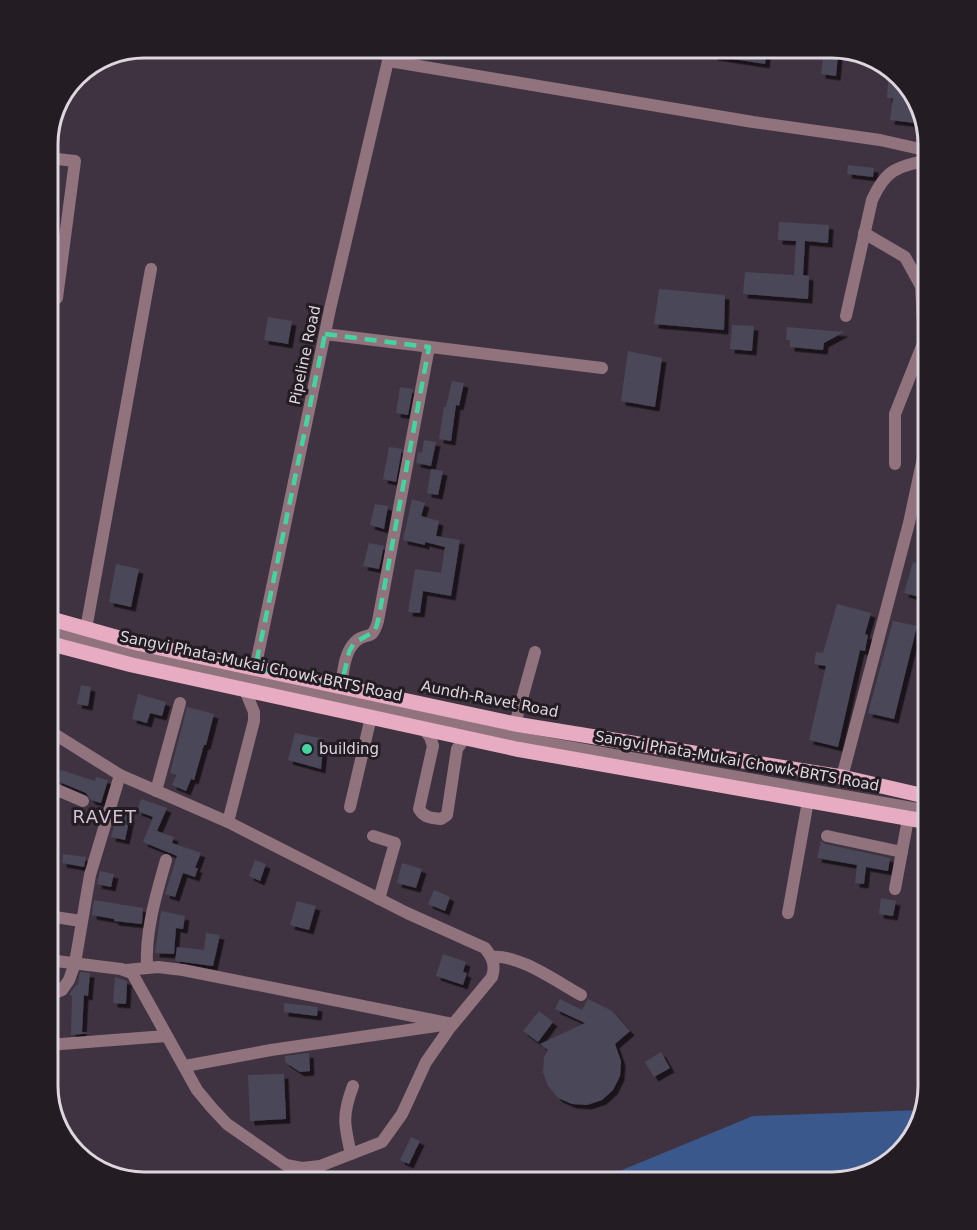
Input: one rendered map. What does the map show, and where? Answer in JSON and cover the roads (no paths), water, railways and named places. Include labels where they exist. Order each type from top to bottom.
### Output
[{"type":"main road","name":"Aundh-Ravet Road","points":[[59,621],[137,643],[515,724],[842,777],[918,794]]},
{"type":"main road","points":[[59,645],[132,665],[516,749],[918,820]]},
{"type":"street","name":"Pipeline Road","points":[[255,669],[325,334],[389,58]]},
{"type":"street","points":[[413,58],[753,122],[880,140],[918,149]]},
{"type":"street","points":[[59,159],[75,161],[59,283]]},
{"type":"street","points":[[846,316],[872,200],[887,175],[898,168],[918,163]]},
{"type":"street","points":[[864,233],[905,257],[918,281]]},
{"type":"street","points":[[86,629],[151,269]]},
{"type":"street","points":[[325,334],[602,368]]},
{"type":"street","points":[[341,687],[345,664],[354,643],[361,638],[369,637],[375,631],[378,621],[429,347]]},
{"type":"street","points":[[895,464],[895,414],[918,356]]},
{"type":"street","points":[[842,777],[918,484]]},
{"type":"street","name":"Sangvi Phata-Mukai Chowk BRTS Road","points":[[59,633],[135,654],[518,738],[918,808]]},
{"type":"street","points":[[515,724],[535,652]]},
{"type":"street","points":[[228,822],[255,716],[245,690]]},
{"type":"street","points":[[156,791],[180,703]]},
{"type":"street","points":[[350,807],[371,717]]},
{"type":"street","points":[[423,728],[433,746],[419,809],[427,817],[441,819],[447,815],[457,749],[465,738]]},
{"type":"street","points":[[59,737],[120,775],[228,822],[379,899],[485,948],[492,957],[494,969],[492,977],[453,1024],[426,1062],[402,1114],[382,1142],[320,1166],[302,1168],[286,1165],[227,1124],[197,1090],[136,977],[126,970]]},
{"type":"street","points":[[59,990],[66,986],[75,963],[90,875],[120,775]]},
{"type":"street","points":[[59,791],[83,801]]},
{"type":"street","points":[[788,914],[808,801]]},
{"type":"street","points":[[895,889],[908,819]]},
{"type":"street","points":[[373,836],[395,843],[379,899]]},
{"type":"street","points":[[827,836],[902,852]]},
{"type":"street","points":[[147,968],[148,933],[166,860]]},
{"type":"street","points":[[59,918],[81,921]]},
{"type":"street","points":[[492,957],[501,956],[515,960],[581,995]]},
{"type":"street","points":[[59,961],[126,970],[147,968],[183,970],[453,1024]]},
{"type":"street","points":[[185,1066],[271,1050],[453,1024]]},
{"type":"street","points":[[59,1044],[166,1036]]},
{"type":"street","points":[[351,1154],[344,1114],[353,1086]]},
{"type":"street","points":[[302,1168],[308,1172]]},
{"type":"water","points":[[915,1110],[910,1124],[889,1150],[871,1163],[855,1169],[832,1172],[617,1172],[753,1116]]},
{"type":"place","name":"building","points":[[307,749]]},
{"type":"district","name":"RAVET","points":[[105,817]]}]
